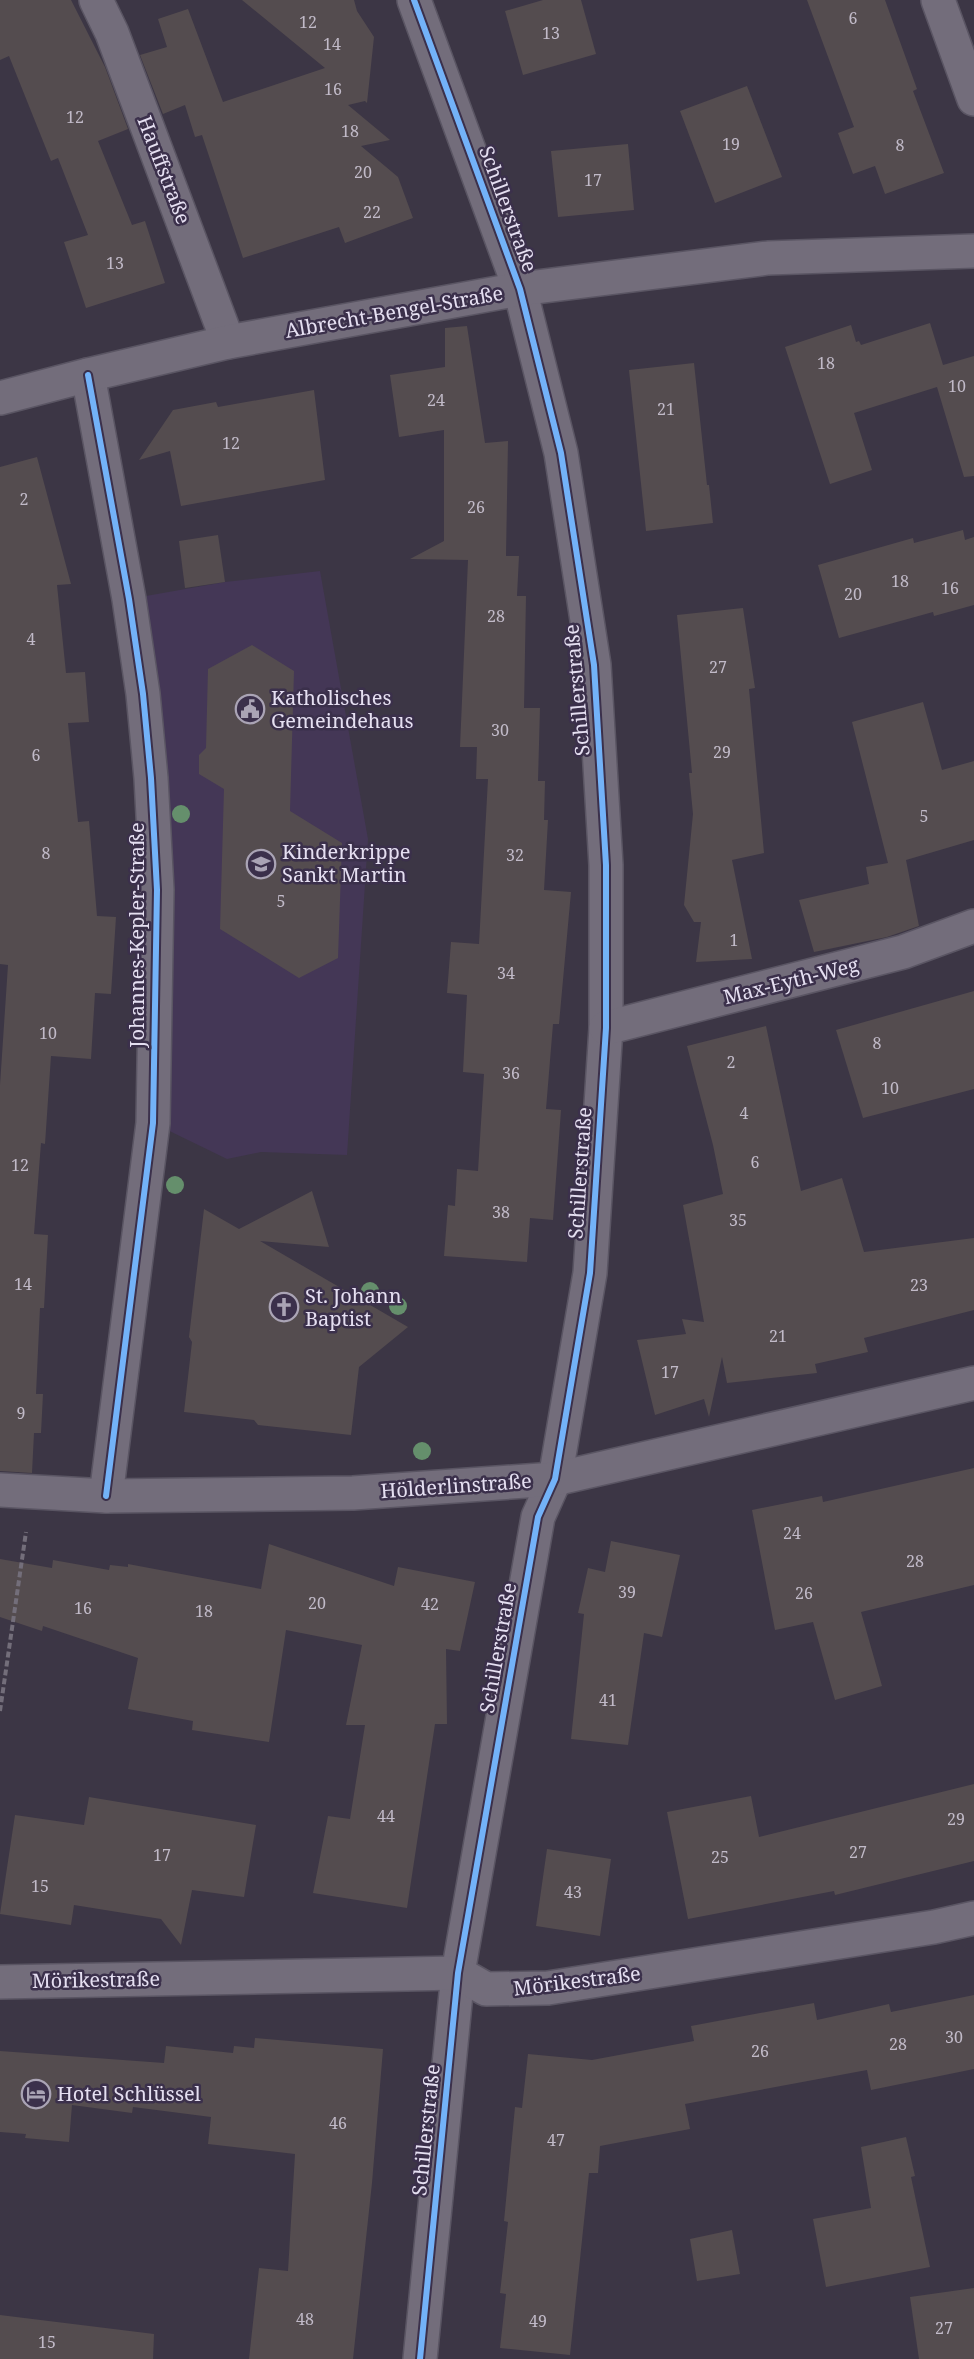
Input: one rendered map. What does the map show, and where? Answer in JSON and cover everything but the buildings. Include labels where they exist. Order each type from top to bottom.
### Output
[{"type":"street","name":"Hauffstraße","points":[[96,0],[112,33],[228,342]]},
{"type":"street","name":"Schillerstraße","points":[[414,0],[520,289],[561,453],[594,665],[606,865],[606,1028],[590,1273],[555,1479],[538,1517],[458,1973],[420,2359]]},
{"type":"street","points":[[938,0],[974,99]]},
{"type":"street","name":"Albrecht-Bengel-Straße","points":[[0,398],[228,342],[520,289],[768,258],[974,251]]},
{"type":"street","name":"Johannes-Kepler-Straße","points":[[88,375],[129,599],[143,694],[151,778],[157,890],[153,1123],[106,1496]]},
{"type":"street","name":"Max-Eyth-Weg","points":[[606,1028],[903,952],[974,926]]},
{"type":"street","name":"Hölderlinstraße","points":[[0,1490],[106,1496],[354,1493],[555,1479],[974,1383]]},
{"type":"street","name":"Mörikestraße","points":[[0,1982],[458,1973],[486,1989],[548,1988],[922,1929],[974,1918]]},
{"type":"path","points":[[0,1711],[32,1493]]},
{"type":"shaded area","name":"Kinderkrippe Sankt Martin","points":[[320,571],[368,839],[347,1155],[261,1152],[227,1159],[153,1123],[129,599],[225,582]]},
{"type":"cycle path","points":[[414,0],[520,289],[561,453],[594,665],[606,865],[606,1028],[590,1273],[555,1479],[538,1517],[458,1973],[420,2359]]},
{"type":"cycle path","points":[[88,375],[129,599],[143,694],[151,778],[157,890],[153,1123],[106,1496]]},
{"type":"place","name":"Katholisches Gemeindehaus","points":[[250,709]]},
{"type":"place","name":"Kinderkrippe Sankt Martin","points":[[261,864]]},
{"type":"place","name":"St. Johann Baptist","points":[[284,1307]]},
{"type":"place","name":"Hotel Schlüssel","points":[[36,2094]]}]
